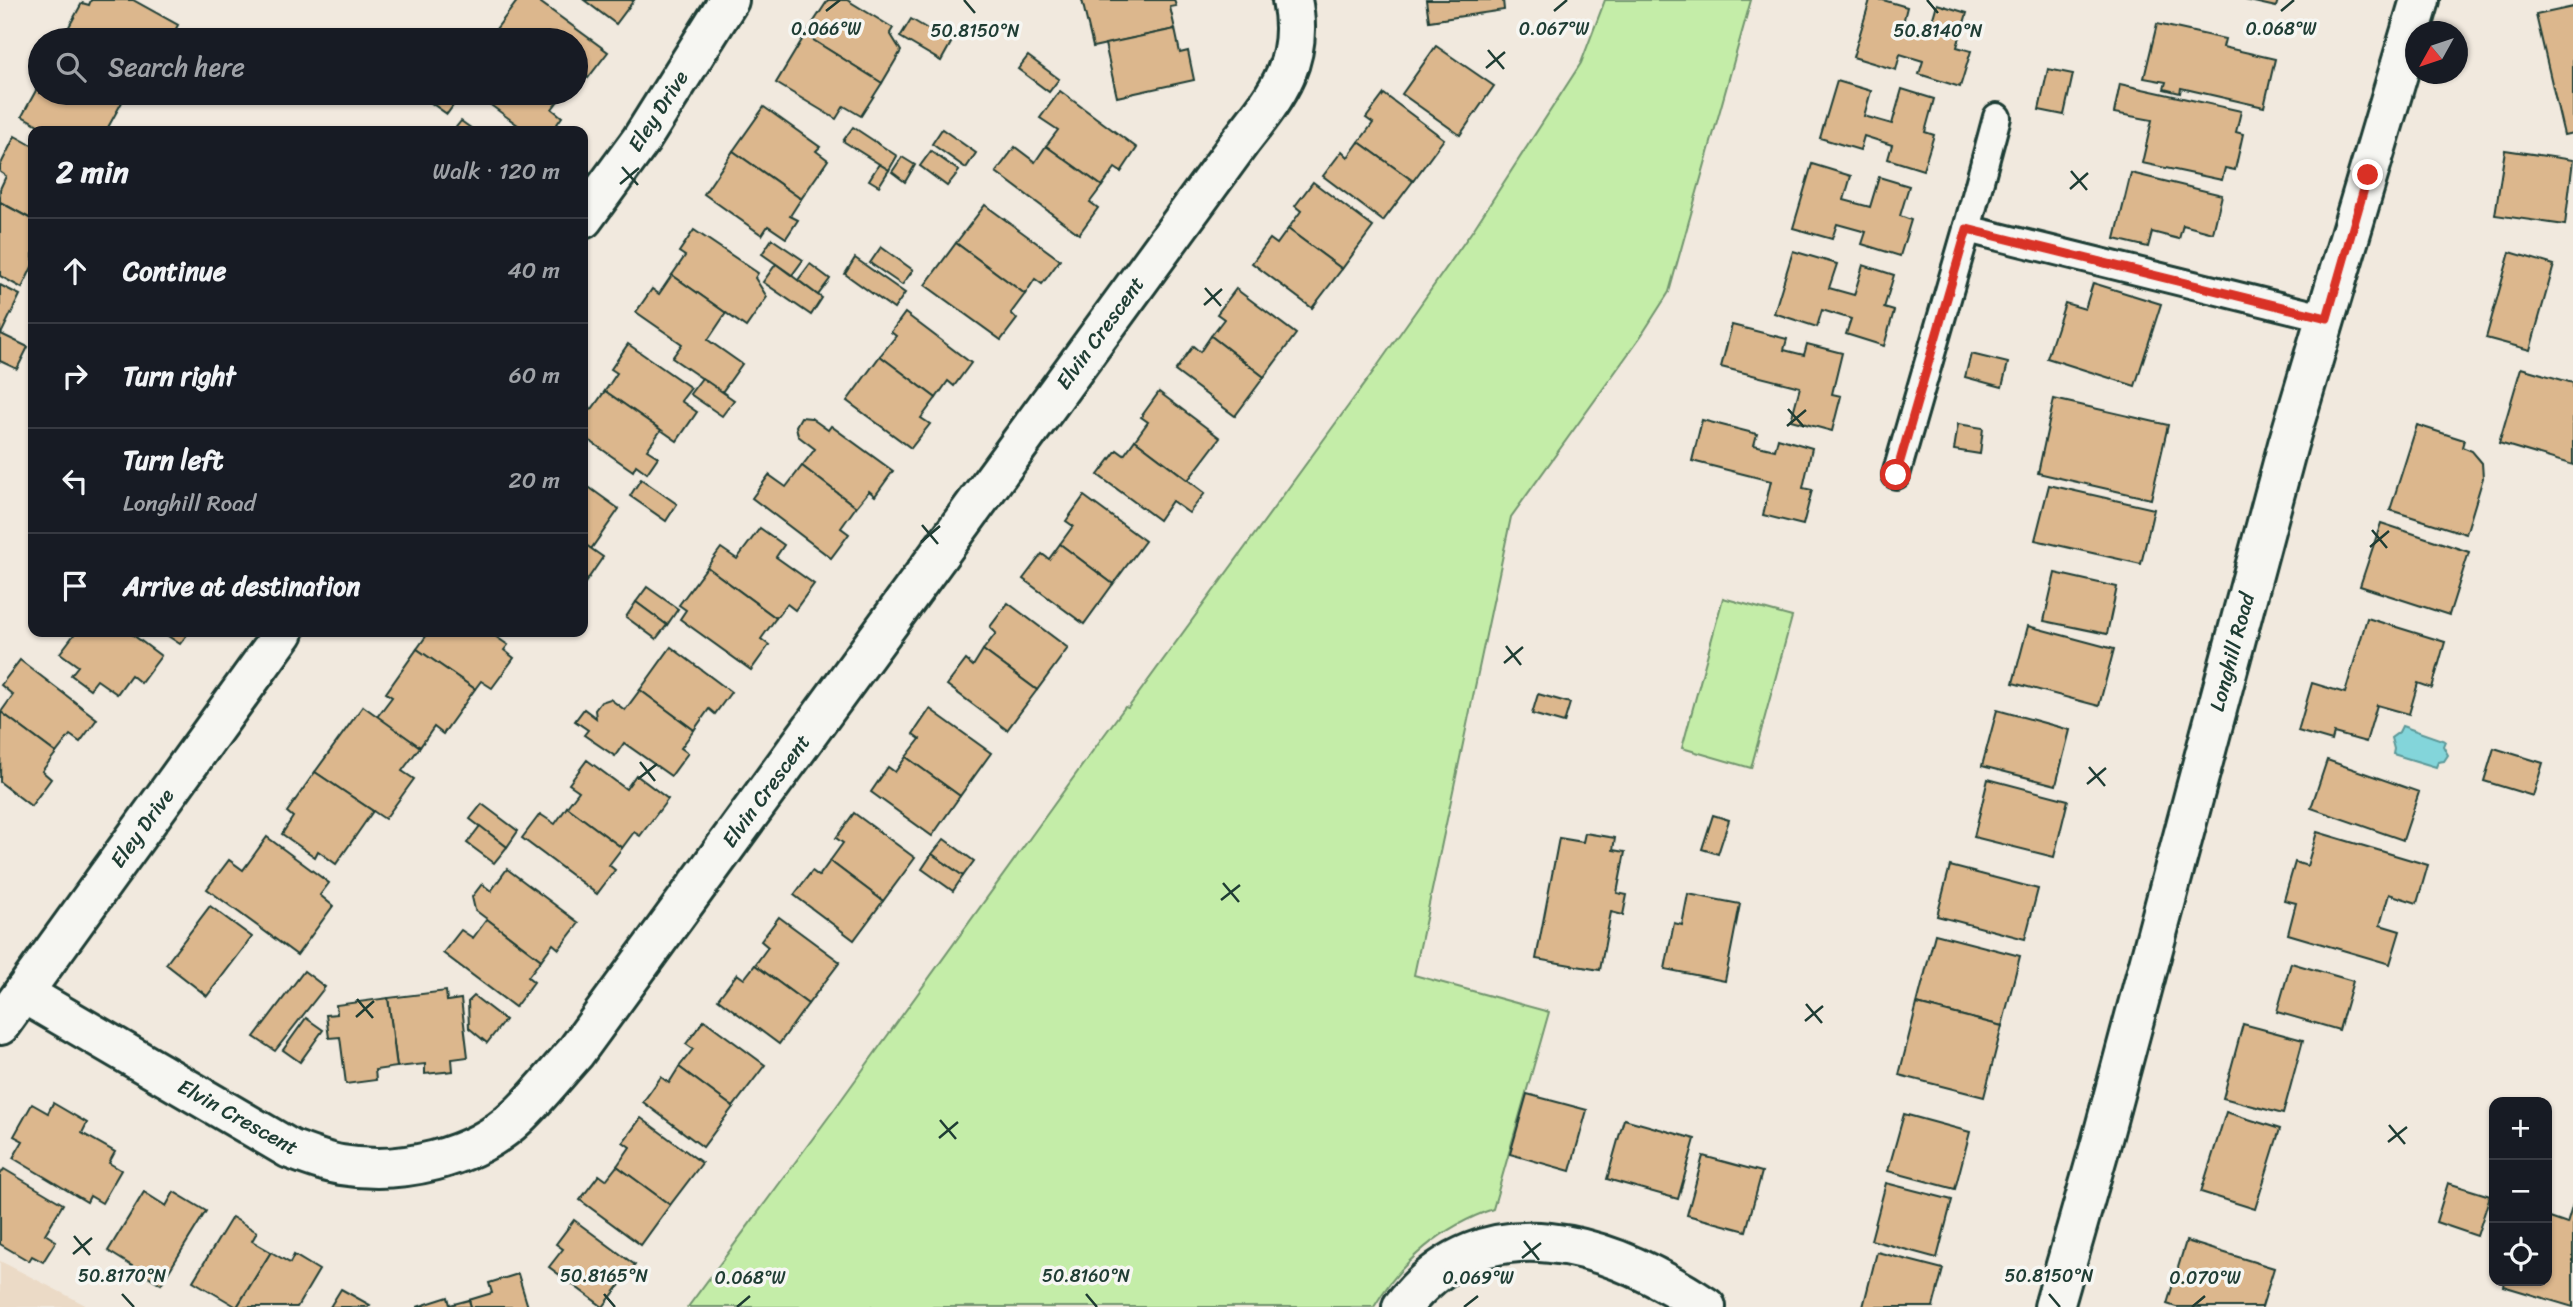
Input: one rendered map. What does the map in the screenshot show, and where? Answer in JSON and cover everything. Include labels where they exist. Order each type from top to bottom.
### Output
[{"type":"street","name":"Eley Drive","points":[[588,212],[640,140],[729,0]]},
{"type":"street","name":"Elvin Crescent","points":[[23,993],[290,1149],[314,1158],[341,1165],[367,1167],[415,1164],[458,1152],[509,1124],[576,1053],[1268,106],[1285,79],[1292,61],[1296,32],[1292,0]]},
{"type":"street","name":"Longhill Road","points":[[2054,1307],[2104,1131],[2284,457],[2420,0]]},
{"type":"street","name":"Eley Drive","points":[[0,1025],[280,637]]},
{"type":"street","points":[[1402,1307],[1431,1276],[1458,1258],[1513,1241],[1545,1241],[1618,1259],[1676,1287],[1706,1307]]},
{"type":"lane","points":[[1896,475],[1997,117]]},
{"type":"lane","points":[[1967,229],[2327,318]]},
{"type":"shaded area","points":[[0,1261],[74,1299],[89,1307],[0,1307]]},
{"type":"green space","points":[[1605,0],[1751,0],[1669,292],[1641,336],[1511,517],[1414,975],[1549,1012],[1493,1209],[1457,1225],[1425,1247],[1397,1275],[1374,1307],[688,1307],[1102,738],[1125,707],[1128,708],[1373,372],[1475,227],[1581,63]]},
{"type":"green space","points":[[1723,598],[1792,617],[1751,768],[1682,748]]},
{"type":"water","points":[[2402,726],[2445,741],[2443,746],[2448,755],[2444,761],[2438,762],[2436,767],[2393,754],[2391,738]]},
{"type":"building","points":[[91,0],[133,0],[178,25],[176,28],[68,28],[82,3],[89,5]]},
{"type":"building","points":[[518,0],[537,0],[575,28],[497,28]]},
{"type":"building","points":[[584,0],[634,0],[616,24]]},
{"type":"building","points":[[828,0],[847,0],[893,28],[890,33],[901,51],[882,83],[805,35]]},
{"type":"building","points":[[1082,0],[1174,0],[1176,6],[1170,7],[1175,29],[1093,47]]},
{"type":"building","points":[[1426,0],[1503,0],[1504,10],[1429,21]]},
{"type":"building","points":[[1870,0],[1883,0],[1907,7],[1902,27],[1928,35],[1937,4],[1967,13],[1957,47],[1971,51],[1960,87],[1919,74],[1923,61],[1900,54],[1896,70],[1853,57]]},
{"type":"building","points":[[2245,0],[2278,0],[2276,7]]},
{"type":"building","points":[[2573,7],[2573,133],[2564,135],[2536,15]]},
{"type":"building","points":[[911,19],[951,43],[941,61],[900,37]]},
{"type":"building","points":[[2157,24],[2225,39],[2223,47],[2275,59],[2264,107],[2181,88],[2180,93],[2164,89],[2166,82],[2144,78]]},
{"type":"building","points":[[1175,29],[1180,53],[1188,51],[1194,80],[1117,97],[1105,44]]},
{"type":"building","points":[[805,35],[882,83],[861,116],[844,106],[836,119],[776,83]]},
{"type":"building","points":[[588,37],[608,52],[588,78]]},
{"type":"building","points":[[1436,46],[1494,86],[1460,135],[1402,94]]},
{"type":"building","points":[[1028,56],[1059,79],[1049,92],[1018,69]]},
{"type":"building","points":[[2048,69],[2073,74],[2064,115],[2039,110]]},
{"type":"building","points":[[1837,81],[1871,91],[1864,116],[1892,124],[1902,89],[1934,99],[1925,132],[1934,135],[1923,170],[1888,159],[1892,145],[1864,136],[1860,150],[1820,138]]},
{"type":"building","points":[[2120,84],[2241,111],[2236,132],[2243,134],[2235,170],[2225,168],[2222,180],[2142,163],[2152,120],[2114,113]]},
{"type":"building","points":[[1060,91],[1137,148],[1121,172],[1115,168],[1102,186],[1046,146],[1058,130],[1040,118]]},
{"type":"building","points":[[1384,94],[1444,139],[1413,181],[1359,142],[1373,123],[1366,118]]},
{"type":"building","points":[[28,105],[120,105],[109,126],[40,126],[22,116]]},
{"type":"building","points":[[434,105],[454,105],[447,114]]},
{"type":"building","points":[[491,105],[555,105],[552,109],[562,117],[556,126],[519,126]]},
{"type":"building","points":[[764,107],[820,147],[816,151],[828,160],[801,199],[733,151]]},
{"type":"building","points":[[853,127],[897,156],[889,170],[843,141]]},
{"type":"building","points":[[942,129],[976,153],[966,168],[932,144]]},
{"type":"building","points":[[15,136],[28,143],[28,217],[0,202],[0,189],[6,176],[0,172],[0,166]]},
{"type":"building","points":[[1359,142],[1413,181],[1383,221],[1323,176],[1342,151],[1348,157]]},
{"type":"building","points":[[1046,146],[1102,186],[1090,202],[1098,208],[1079,234],[996,172],[1015,147],[1035,162]]},
{"type":"building","points":[[2505,150],[2573,160],[2565,225],[2495,215]]},
{"type":"building","points":[[733,151],[801,199],[790,216],[798,220],[786,238],[768,226],[762,235],[704,194]]},
{"type":"building","points":[[931,151],[959,171],[947,186],[920,166]]},
{"type":"building","points":[[902,157],[915,165],[905,182],[892,172]]},
{"type":"building","points":[[879,164],[889,170],[879,186],[869,180]]},
{"type":"building","points":[[1812,164],[1851,176],[1844,200],[1870,207],[1879,177],[1909,186],[1900,216],[1911,220],[1900,256],[1862,244],[1866,232],[1837,224],[1832,239],[1793,228]]},
{"type":"building","points":[[2131,173],[2222,195],[2213,233],[2183,225],[2179,239],[2152,232],[2148,247],[2115,239]]},
{"type":"building","points":[[1313,182],[1373,227],[1342,269],[1288,229],[1301,211],[1295,206]]},
{"type":"building","points":[[0,202],[28,217],[28,275],[22,288],[0,276]]},
{"type":"building","points":[[985,205],[1060,260],[1042,284],[1035,279],[1025,294],[956,243]]},
{"type":"building","points":[[1288,229],[1342,269],[1312,308],[1252,263],[1270,239],[1277,244]]},
{"type":"building","points":[[694,230],[758,273],[755,278],[767,297],[746,327],[672,275],[685,256],[679,252]]},
{"type":"building","points":[[772,239],[803,260],[792,275],[762,254]]},
{"type":"building","points":[[956,243],[1025,294],[1011,313],[1017,319],[1001,340],[925,285]]},
{"type":"building","points":[[881,247],[913,270],[902,285],[870,263]]},
{"type":"building","points":[[1793,251],[1837,264],[1829,288],[1854,295],[1863,265],[1894,275],[1884,308],[1894,311],[1884,346],[1846,334],[1851,319],[1822,310],[1817,327],[1774,313]]},
{"type":"building","points":[[2510,252],[2554,265],[2530,350],[2486,338]]},
{"type":"building","points":[[855,258],[905,293],[894,309],[845,274]]},
{"type":"building","points":[[776,264],[822,298],[811,315],[763,282]]},
{"type":"building","points":[[810,264],[830,279],[818,295],[798,280]]},
{"type":"building","points":[[672,275],[726,313],[708,340],[742,364],[722,392],[672,358],[682,344],[636,312],[652,289],[659,294]]},
{"type":"building","points":[[2093,283],[2161,304],[2135,386],[2047,358],[2065,303],[2085,309]]},
{"type":"building","points":[[0,285],[20,295],[1,334],[28,347],[17,369],[0,361]]},
{"type":"building","points":[[1236,289],[1296,334],[1264,377],[1211,336],[1224,319],[1217,314]]},
{"type":"building","points":[[905,313],[971,363],[954,386],[948,381],[936,398],[880,356],[896,336],[891,332]]},
{"type":"building","points":[[1732,325],[1787,339],[1784,350],[1804,355],[1807,344],[1842,353],[1832,394],[1841,396],[1832,431],[1791,420],[1800,387],[1721,367]]},
{"type":"building","points":[[1211,336],[1264,377],[1235,416],[1175,371],[1193,346],[1200,352]]},
{"type":"building","points":[[628,344],[691,388],[681,401],[697,412],[677,441],[605,391],[617,373],[611,369]]},
{"type":"building","points":[[1971,354],[2008,363],[2002,387],[1965,377]]},
{"type":"building","points":[[880,356],[936,398],[921,418],[930,424],[911,448],[847,401]]},
{"type":"building","points":[[2521,368],[2573,383],[2573,465],[2499,443]]},
{"type":"building","points":[[702,378],[734,400],[722,416],[690,394]]},
{"type":"building","points":[[605,391],[661,430],[647,450],[658,457],[647,473],[636,465],[633,471],[588,440],[588,406],[592,409]]},
{"type":"building","points":[[1159,392],[1220,438],[1188,480],[1135,440],[1148,422],[1141,417]]},
{"type":"building","points":[[2054,399],[2168,425],[2151,499],[2038,473]]},
{"type":"building","points":[[801,417],[811,418],[828,430],[831,426],[893,471],[875,496],[869,491],[856,507],[802,466],[815,449],[798,436],[796,426]]},
{"type":"building","points":[[1702,420],[1757,434],[1754,445],[1775,450],[1778,438],[1812,448],[1803,488],[1812,490],[1803,525],[1763,515],[1771,481],[1692,461]]},
{"type":"building","points":[[1958,424],[1983,428],[1980,454],[1954,450]]},
{"type":"building","points":[[2417,425],[2464,440],[2462,447],[2472,451],[2482,463],[2483,478],[2466,534],[2390,510]]},
{"type":"building","points":[[1135,440],[1205,493],[1189,513],[1172,501],[1159,520],[1098,475],[1117,450],[1124,455]]},
{"type":"building","points":[[802,466],[856,507],[841,528],[849,534],[831,558],[752,498],[769,475],[786,487]]},
{"type":"building","points":[[641,479],[677,504],[666,521],[630,496]]},
{"type":"building","points":[[2049,485],[2154,509],[2141,564],[2035,540]]},
{"type":"building","points":[[588,487],[619,509],[591,549],[588,547]]},
{"type":"building","points":[[1084,496],[1145,541],[1113,584],[1060,544],[1073,526],[1066,521]]},
{"type":"building","points":[[2381,523],[2469,552],[2449,615],[2360,586]]},
{"type":"building","points":[[760,528],[784,545],[776,557],[814,584],[795,610],[787,604],[776,618],[707,567],[721,548],[737,559]]},
{"type":"building","points":[[1060,544],[1113,584],[1084,624],[1023,579],[1042,554],[1049,559]]},
{"type":"building","points":[[588,546],[603,557],[588,579]]},
{"type":"building","points":[[707,567],[776,618],[761,639],[769,645],[751,670],[680,619],[686,610],[679,605]]},
{"type":"building","points":[[2055,573],[2117,587],[2107,634],[2044,621]]},
{"type":"building","points":[[647,587],[678,609],[667,625],[636,602]]},
{"type":"building","points":[[636,602],[667,625],[656,639],[626,617]]},
{"type":"building","points":[[1008,603],[1068,648],[1037,690],[983,650],[996,633],[990,627]]},
{"type":"building","points":[[2367,618],[2445,642],[2432,688],[2418,683],[2409,714],[2377,705],[2366,742],[2334,733],[2332,741],[2298,731],[2312,683],[2345,693]]},
{"type":"building","points":[[2028,626],[2114,649],[2099,706],[2013,683]]},
{"type":"building","points":[[72,637],[136,637],[161,656],[141,683],[131,675],[117,694],[97,680],[90,689],[71,675],[78,666],[60,653]]},
{"type":"building","points":[[170,637],[185,637],[180,644]]},
{"type":"building","points":[[425,637],[496,637],[508,645],[504,650],[514,658],[492,688],[481,681],[475,689],[417,649]]},
{"type":"building","points":[[671,647],[731,692],[715,714],[709,709],[694,730],[640,690]]},
{"type":"building","points":[[417,649],[475,689],[443,734],[434,727],[420,747],[377,717],[392,697],[386,693]]},
{"type":"building","points":[[983,650],[1037,690],[1007,730],[947,685],[966,660],[973,666]]},
{"type":"building","points":[[20,660],[97,719],[80,742],[70,735],[56,753],[1,712],[13,695],[1,685]]},
{"type":"building","points":[[640,690],[694,730],[681,748],[688,753],[671,776],[624,743],[615,756],[584,735],[588,730],[575,721],[584,709],[596,718],[595,710],[601,702],[610,699],[625,710]]},
{"type":"building","points":[[1538,694],[1570,703],[1564,723],[1532,714]]},
{"type":"building","points":[[363,706],[420,747],[402,771],[414,779],[385,819],[315,772]]},
{"type":"building","points":[[930,709],[991,753],[960,796],[906,757],[920,739],[913,734]]},
{"type":"building","points":[[1997,710],[2070,730],[2056,785],[1982,766]]},
{"type":"building","points":[[1,712],[56,753],[42,771],[51,779],[31,806],[0,782]]},
{"type":"building","points":[[2494,748],[2543,763],[2533,796],[2484,781]]},
{"type":"building","points":[[906,757],[960,796],[932,836],[871,792],[888,767],[895,772]]},
{"type":"building","points":[[587,760],[626,789],[636,775],[668,799],[640,836],[634,832],[622,848],[567,807],[579,791],[569,784]]},
{"type":"building","points":[[2327,760],[2419,792],[2403,840],[2311,808]]},
{"type":"building","points":[[315,772],[373,811],[336,864],[318,851],[315,857],[282,834],[293,817],[287,812]]},
{"type":"building","points":[[1988,779],[2068,800],[2054,857],[1974,837]]},
{"type":"building","points":[[482,804],[518,831],[507,847],[470,819]]},
{"type":"building","points":[[567,807],[622,848],[609,865],[615,870],[597,894],[522,838],[540,814],[555,824]]},
{"type":"building","points":[[854,813],[915,858],[883,901],[830,861],[843,843],[836,838]]},
{"type":"building","points":[[1713,815],[1729,820],[1718,854],[1702,849]]},
{"type":"building","points":[[480,826],[507,847],[494,863],[467,843]]},
{"type":"building","points":[[2317,832],[2428,865],[2417,903],[2389,894],[2380,925],[2400,931],[2390,964],[2288,934],[2296,903],[2284,900],[2295,862],[2307,866]]},
{"type":"building","points":[[1585,833],[1615,838],[1613,850],[1625,852],[1617,893],[1627,895],[1623,915],[1611,912],[1600,970],[1536,959],[1559,838],[1583,842]]},
{"type":"building","points":[[267,837],[329,883],[320,895],[333,906],[297,955],[207,889],[229,860],[243,870]]},
{"type":"building","points":[[944,839],[974,861],[963,876],[932,854]]},
{"type":"building","points":[[932,854],[963,876],[953,891],[922,869]]},
{"type":"building","points":[[830,861],[883,901],[854,940],[794,895],[812,871],[819,876]]},
{"type":"building","points":[[1950,866],[2038,889],[2025,939],[1937,916]]},
{"type":"building","points":[[507,869],[579,923],[559,949],[553,944],[541,960],[475,910],[472,897],[482,884],[491,891]]},
{"type":"building","points":[[1688,894],[1740,904],[1725,981],[1665,969],[1674,923],[1682,925]]},
{"type":"building","points":[[210,906],[252,937],[207,996],[166,964]]},
{"type":"building","points":[[779,917],[840,962],[808,1004],[755,965],[768,947],[761,941]]},
{"type":"building","points":[[487,919],[541,960],[528,977],[534,982],[515,1007],[443,953],[461,930],[473,938]]},
{"type":"building","points":[[1935,934],[2020,956],[2002,1026],[1917,1004]]},
{"type":"building","points":[[2291,963],[2353,981],[2339,1030],[2277,1012]]},
{"type":"building","points":[[755,965],[808,1004],[779,1044],[718,999],[737,974],[744,979]]},
{"type":"building","points":[[304,971],[325,987],[275,1051],[254,1037]]},
{"type":"building","points":[[446,991],[447,1001],[461,999],[468,1057],[452,1059],[453,1071],[425,1074],[425,1064],[397,1067],[388,998]]},
{"type":"building","points":[[474,996],[505,1020],[487,1043],[469,1028],[468,1002]]},
{"type":"building","points":[[388,998],[397,1067],[375,1070],[376,1080],[346,1084],[340,1037],[329,1038],[326,1015],[337,1014],[336,1005]]},
{"type":"building","points":[[1917,1004],[2002,1026],[1984,1097],[1899,1075]]},
{"type":"building","points":[[306,1018],[323,1030],[300,1062],[283,1050]]},
{"type":"building","points":[[704,1020],[765,1065],[733,1107],[679,1067],[693,1049],[686,1044]]},
{"type":"building","points":[[2243,1024],[2303,1040],[2283,1114],[2223,1098]]},
{"type":"building","points":[[679,1067],[733,1107],[703,1147],[643,1102],[661,1077],[669,1083]]},
{"type":"building","points":[[1527,1094],[1587,1110],[1570,1171],[1510,1154]]},
{"type":"building","points":[[53,1103],[87,1123],[82,1133],[115,1152],[109,1163],[121,1170],[102,1203],[90,1196],[87,1202],[13,1158],[23,1141],[14,1136],[32,1104],[48,1113]]},
{"type":"building","points":[[2226,1112],[2280,1129],[2255,1209],[2201,1192]]},
{"type":"building","points":[[1904,1114],[1970,1132],[1955,1189],[1888,1171]]},
{"type":"building","points":[[641,1118],[702,1163],[670,1205],[617,1166],[630,1147],[623,1142]]},
{"type":"building","points":[[1624,1119],[1695,1139],[1678,1199],[1607,1179]]},
{"type":"building","points":[[1703,1156],[1762,1172],[1746,1231],[1687,1215]]},
{"type":"building","points":[[617,1166],[670,1205],[641,1245],[580,1200],[599,1175],[606,1180]]},
{"type":"building","points":[[4,1169],[63,1204],[45,1234],[56,1241],[43,1262],[32,1256],[29,1261],[0,1244],[0,1175]]},
{"type":"building","points":[[1886,1183],[1952,1200],[1937,1258],[1871,1240]]},
{"type":"building","points":[[2448,1183],[2489,1196],[2477,1236],[2436,1222]]},
{"type":"building","points":[[144,1192],[166,1206],[174,1192],[206,1211],[161,1284],[108,1251]]},
{"type":"building","points":[[2573,1204],[2573,1307],[2503,1286],[2552,1286],[2552,1219],[2567,1224]]},
{"type":"building","points":[[232,1217],[257,1232],[252,1241],[271,1252],[237,1307],[193,1281]]},
{"type":"building","points":[[574,1220],[635,1265],[603,1307],[549,1267],[563,1249],[556,1244]]},
{"type":"building","points":[[2186,1241],[2274,1268],[2262,1307],[2176,1307],[2167,1304]]},
{"type":"building","points":[[271,1252],[290,1263],[294,1255],[319,1270],[297,1307],[237,1307]]},
{"type":"building","points":[[1877,1252],[1943,1269],[1933,1307],[1863,1307]]},
{"type":"building","points":[[518,1274],[528,1307],[471,1307],[469,1300],[492,1293],[489,1283]]},
{"type":"building","points":[[341,1289],[370,1305],[330,1307]]},
{"type":"building","points":[[448,1297],[450,1305],[469,1300],[471,1307],[417,1307]]},
{"type":"route","points":[[1896,475],[1967,229],[2327,318],[2368,175]]}]
